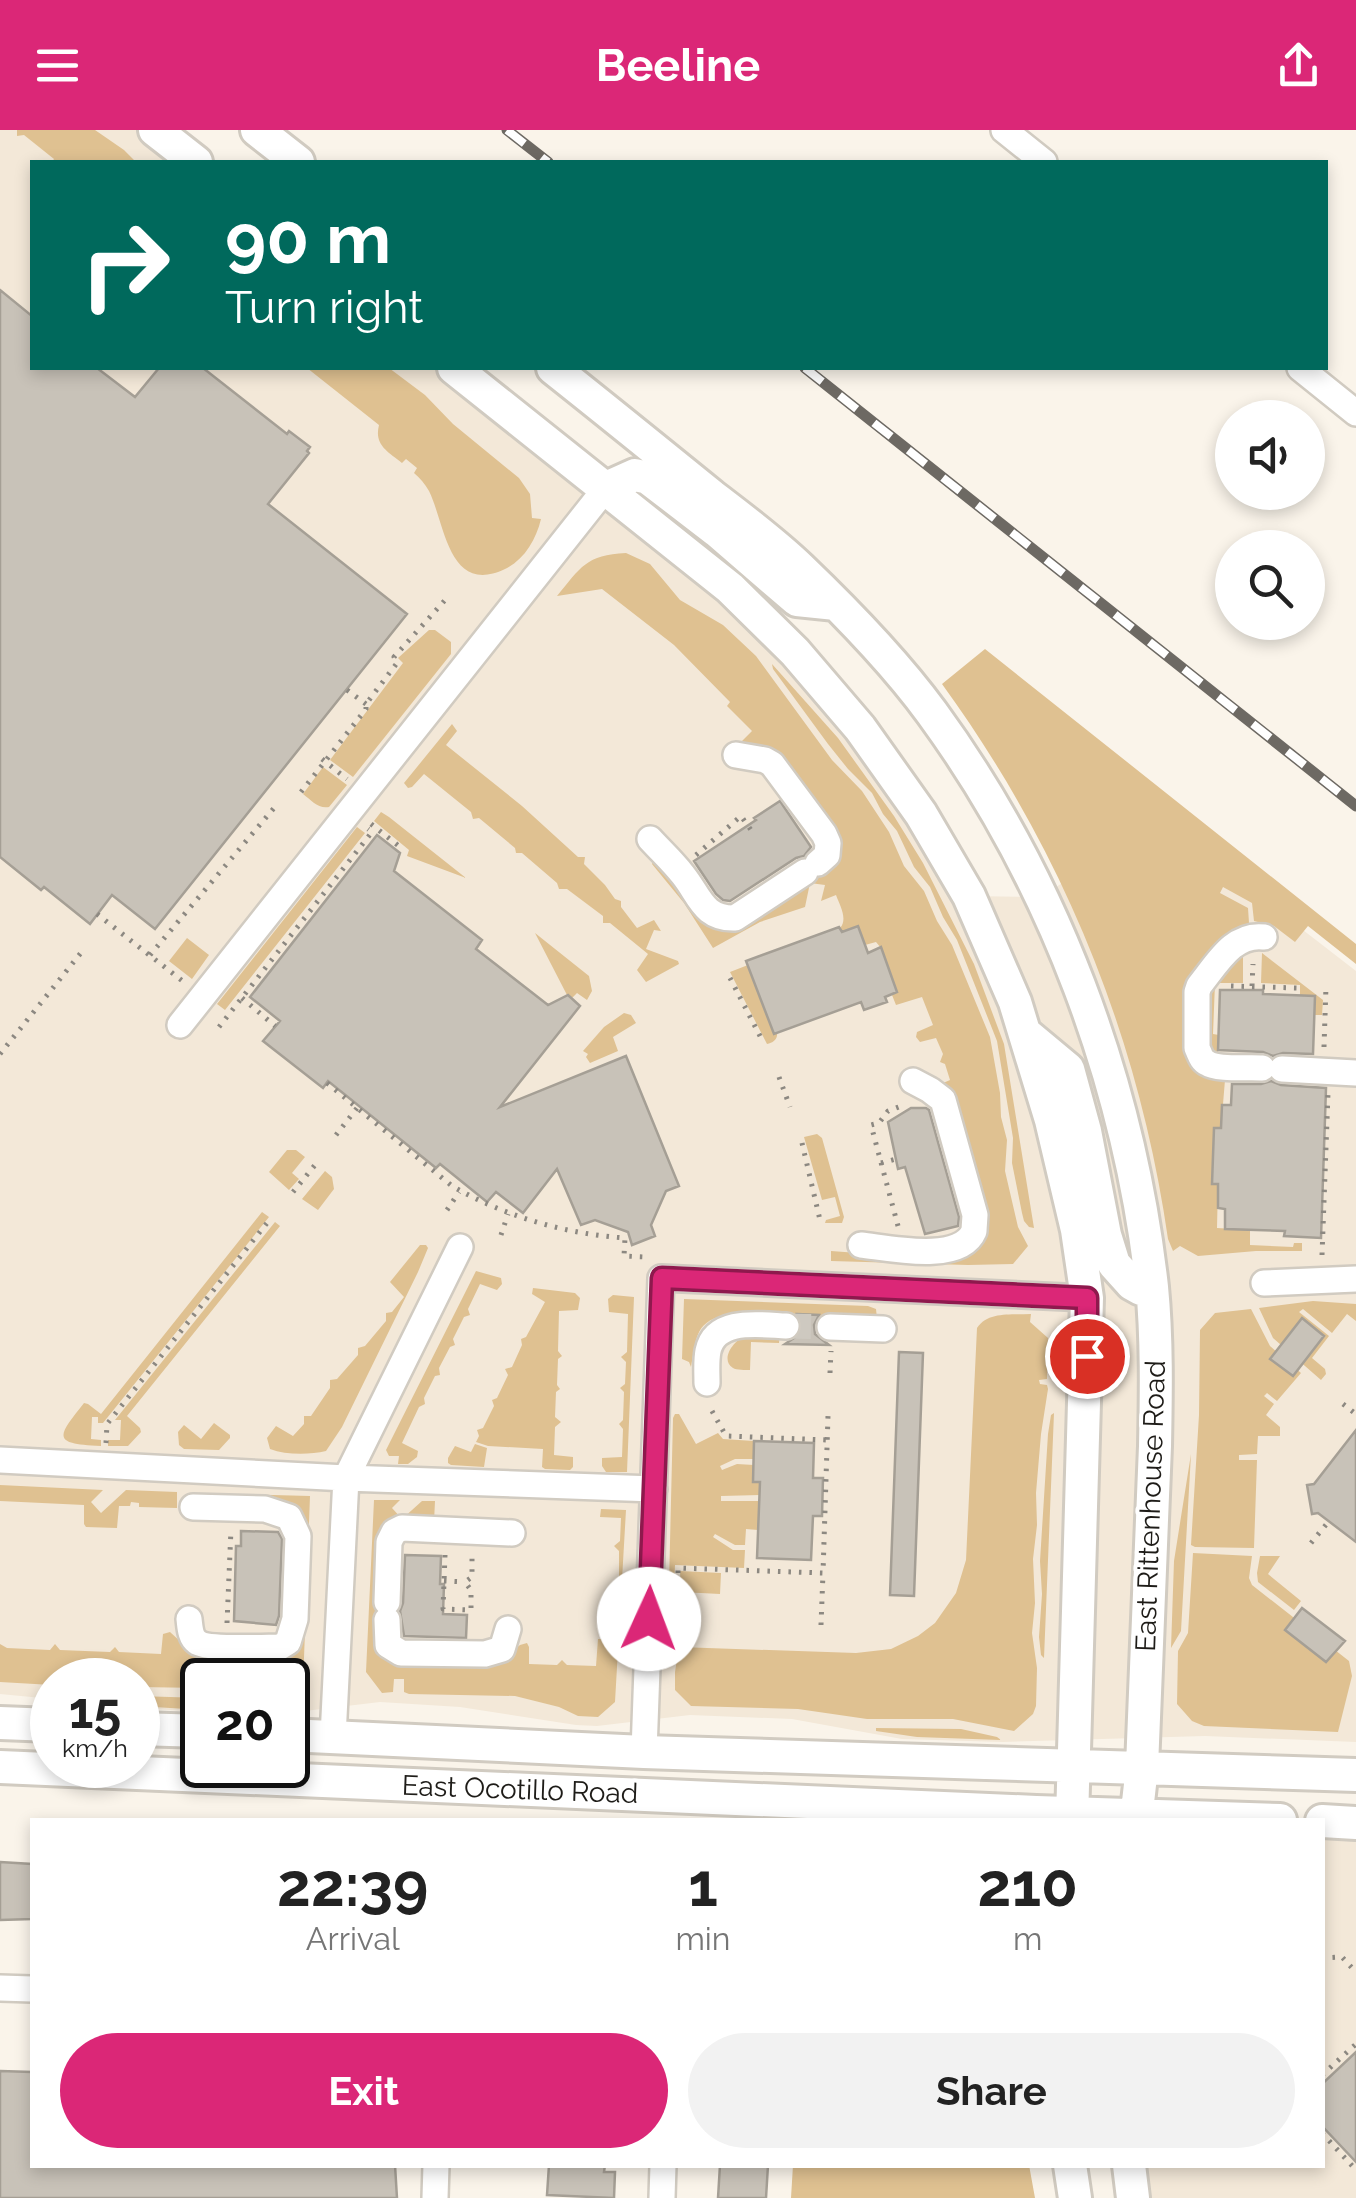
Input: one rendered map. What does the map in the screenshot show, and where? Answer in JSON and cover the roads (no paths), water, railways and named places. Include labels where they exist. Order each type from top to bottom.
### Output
[{"type":"main road","points":[[155,130],[193,160]]},
{"type":"main road","points":[[257,130],[295,160]]},
{"type":"main road","points":[[457,370],[730,588],[795,652],[860,728],[921,814],[969,896],[1015,1002],[1052,1120],[1078,1230],[1087,1298],[1072,1816]]},
{"type":"main road","name":"East Rittenhouse Road","points":[[555,370],[798,565],[870,640],[932,713],[996,812],[1042,897],[1076,979],[1108,1066],[1133,1168],[1152,1288],[1156,1402],[1142,1767],[1136,1818]]},
{"type":"main road","points":[[606,488],[635,475],[648,478],[797,600],[836,604]]},
{"type":"main road","points":[[1026,1034],[1068,1069],[1114,1264],[1132,1284],[1152,1288]]},
{"type":"main road","points":[[0,1723],[30,1725]]},
{"type":"main road","name":"East Ocotillo Road","points":[[310,1736],[644,1752],[1356,1775]]},
{"type":"main road","points":[[310,1751],[332,1737]]},
{"type":"main road","name":"East Ocotillo Road","points":[[0,1767],[180,1768]]},
{"type":"main road","name":"East Ocotillo Road","points":[[310,1770],[1136,1818]]},
{"type":"main road","points":[[1325,1822],[1356,1822]]},
{"type":"main road","points":[[1070,2168],[1075,2198]]},
{"type":"main road","points":[[1129,2168],[1133,2198]]},
{"type":"street","points":[[1004,130],[1042,160]]},
{"type":"street","points":[[1302,370],[1356,413]]},
{"type":"street","points":[[180,1025],[606,488]]},
{"type":"street","points":[[650,839],[676,866],[708,910],[722,918],[735,918],[827,855],[827,838],[772,764],[736,755]]},
{"type":"street","points":[[1264,937],[1249,936],[1236,942],[1199,986],[1200,1056],[1215,1066],[1356,1073]]},
{"type":"street","points":[[861,1246],[935,1253],[966,1241],[974,1230],[975,1215],[942,1100],[913,1081]]},
{"type":"street","points":[[332,1737],[346,1478],[460,1247]]},
{"type":"street","points":[[644,1752],[662,1278],[1087,1298]]},
{"type":"street","points":[[1264,1284],[1356,1279]]},
{"type":"street","points":[[707,1383],[708,1347],[718,1333],[747,1324],[786,1326]]},
{"type":"street","points":[[830,1338],[883,1329]]},
{"type":"street","points":[[0,1460],[654,1489]]},
{"type":"street","points":[[189,1619],[196,1642],[208,1646],[280,1647],[288,1642],[294,1620],[298,1536],[289,1517],[273,1510],[192,1507]]},
{"type":"street","points":[[508,1630],[502,1648],[485,1654],[401,1653],[388,1644],[389,1542],[394,1532],[402,1528],[512,1532]]},
{"type":"street","points":[[0,1988],[30,1989]]},
{"type":"street","points":[[434,2198],[436,2168]]},
{"type":"street","points":[[662,2198],[664,2168]]},
{"type":"tunnel","points":[[786,1326],[830,1327]]},
{"type":"railway","points":[[507,130],[545,160]]},
{"type":"railway","points":[[808,370],[1356,806]]}]
